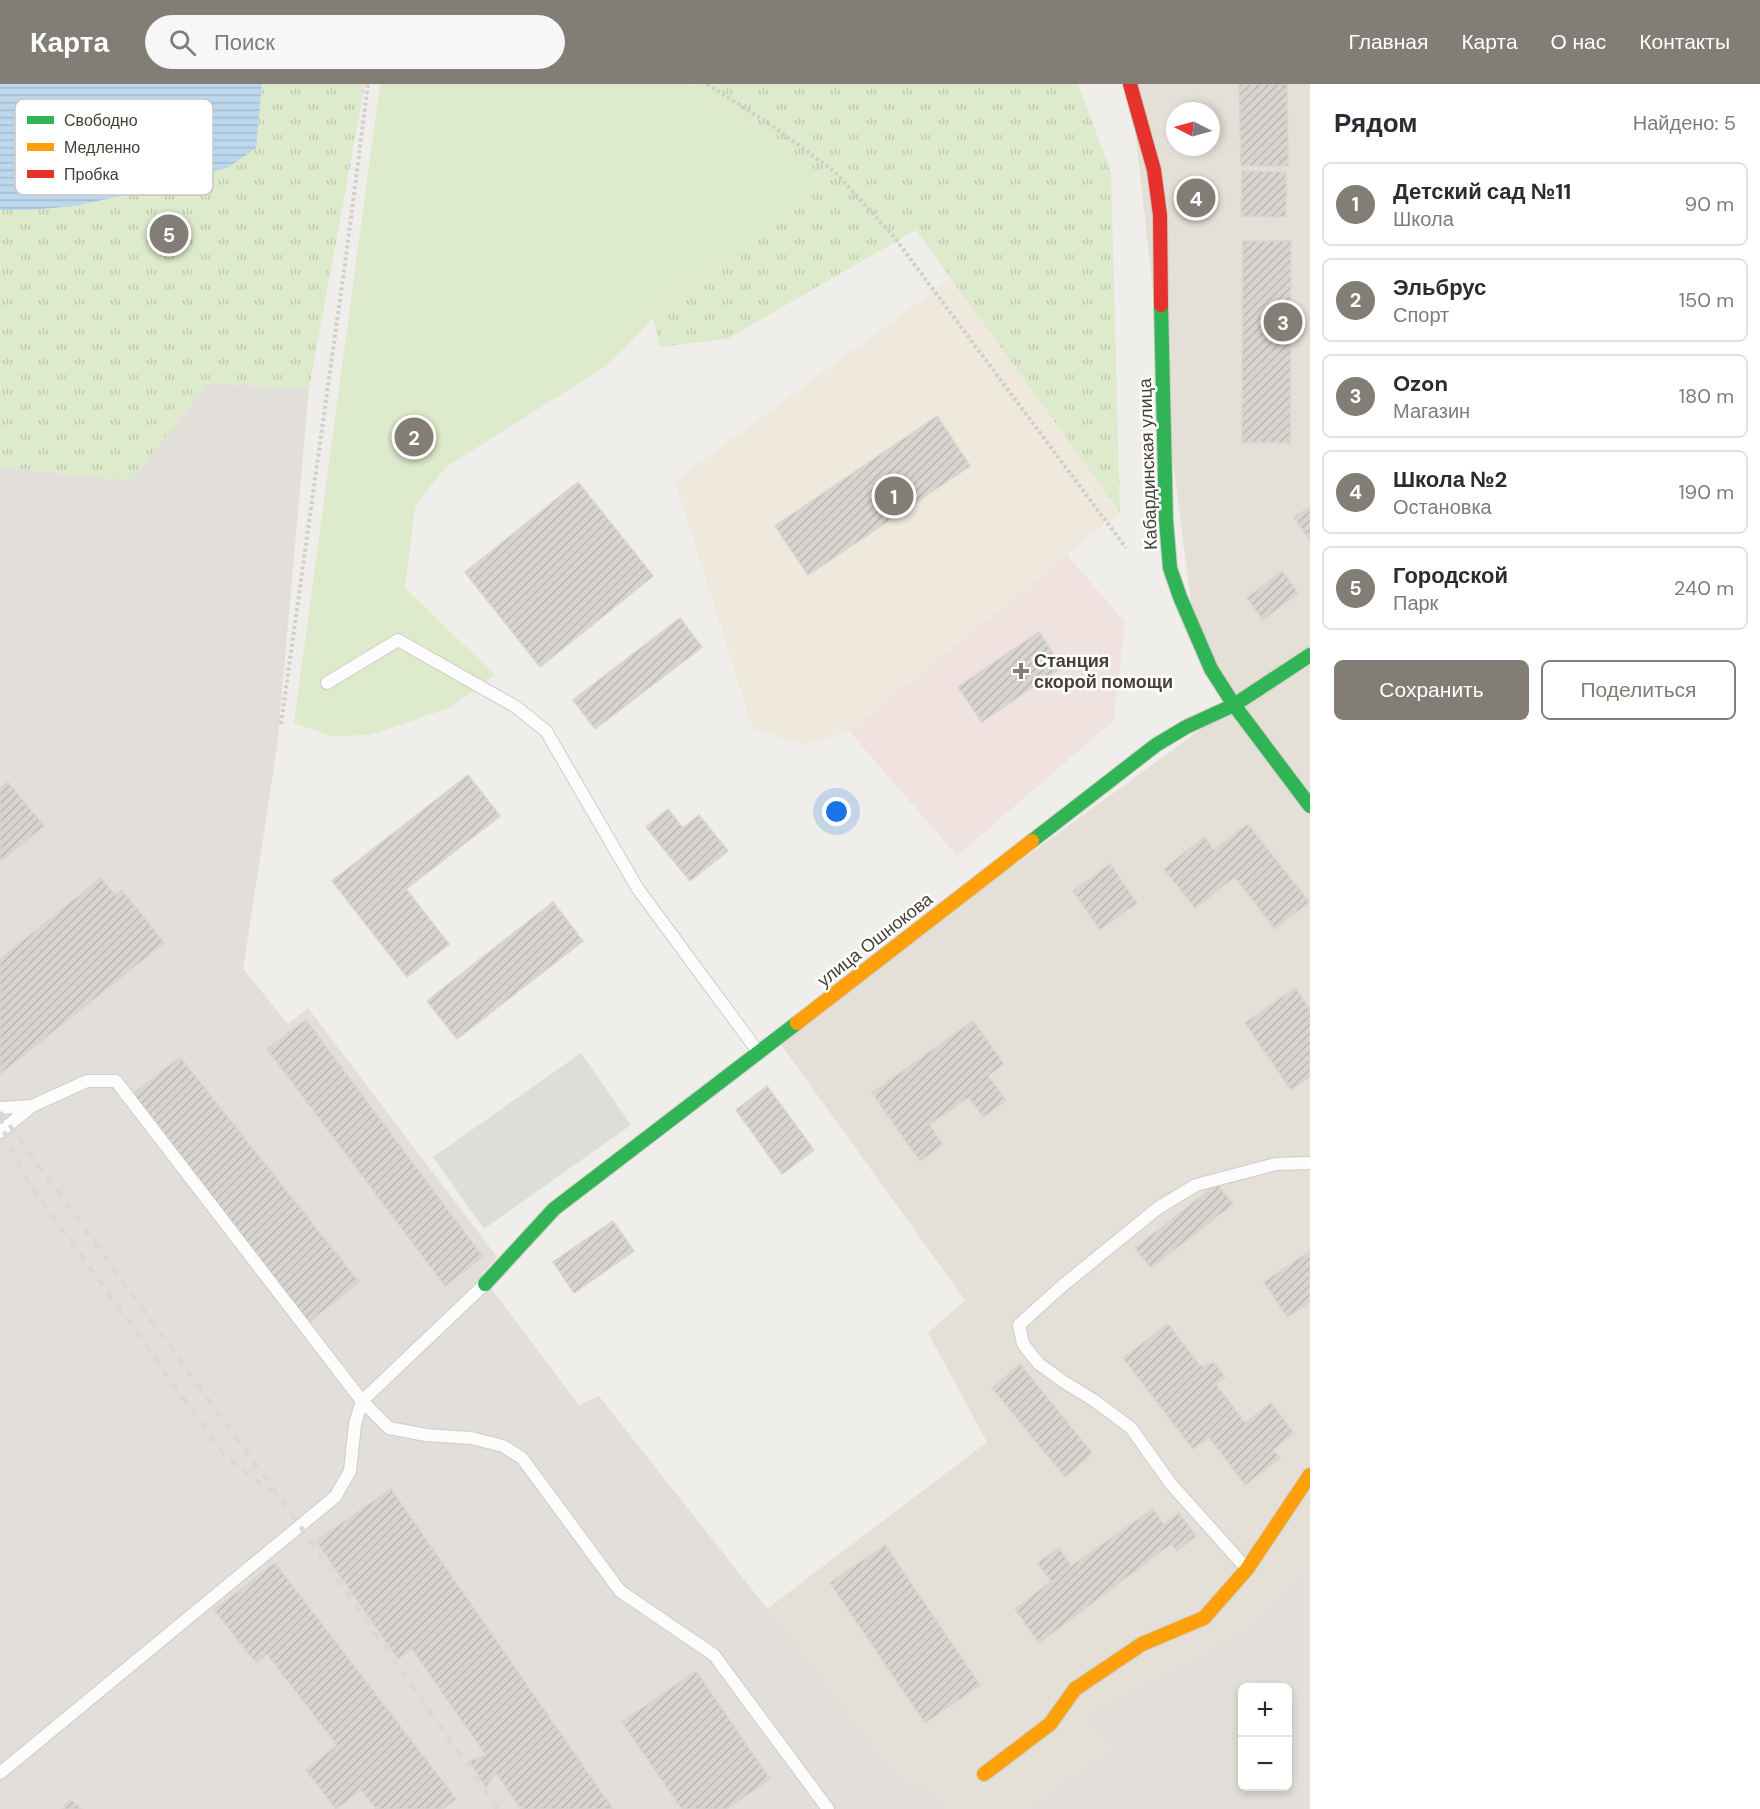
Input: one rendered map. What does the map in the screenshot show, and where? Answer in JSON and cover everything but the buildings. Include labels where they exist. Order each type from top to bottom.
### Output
[{"type":"street","name":"Кабардинская улица","points":[[1130,84],[1154,170],[1160,215],[1163,417],[1170,568],[1211,669],[1234,705],[1310,806]]},
{"type":"street","name":"улица Ошнокова","points":[[485,1284],[554,1209],[759,1053],[1156,744],[1234,705],[1310,655]]},
{"type":"street","points":[[984,1774],[1050,1724],[1075,1689],[1142,1644],[1204,1618],[1247,1569],[1310,1475]]},
{"type":"lane","points":[[327,683],[398,640],[516,706],[546,731],[638,889],[759,1053]]},
{"type":"lane","points":[[0,1132],[32,1106],[87,1081],[116,1081],[362,1401],[389,1428],[426,1435],[471,1438],[503,1446],[522,1458],[620,1591],[714,1655],[828,1809]]},
{"type":"lane","points":[[0,1108],[32,1106]]},
{"type":"lane","points":[[1247,1569],[1171,1484],[1131,1428],[1039,1364],[1023,1344],[1019,1325],[1062,1286],[1158,1208],[1196,1185],[1276,1164],[1310,1163]]},
{"type":"lane","points":[[0,1773],[335,1497],[350,1471],[355,1424],[362,1401],[485,1284]]},
{"type":"path","points":[[281,724],[348,249],[368,84]]},
{"type":"path","points":[[706,84],[771,125],[835,172],[894,237],[1126,548]]},
{"type":"shaded area","points":[[1130,84],[1310,84],[1310,1562],[1237,1635],[1087,1718],[1111,1749],[1027,1809],[944,1809],[927,1787],[898,1778],[767,1609],[987,1442],[928,1333],[965,1300],[777,1039],[1234,705],[1195,635],[1162,373]]},
{"type":"shaded area","points":[[951,278],[1120,512],[849,731],[805,745],[753,729],[675,481]]},
{"type":"shaded area","points":[[209,383],[309,389],[277,747],[243,969],[288,1024],[308,1008],[497,1257],[481,1275],[579,1405],[599,1396],[898,1778],[927,1787],[944,1809],[0,1809],[0,467],[130,481]]},
{"type":"shaded area","name":"Станция скорой помощи","points":[[1067,555],[1125,622],[1114,720],[957,856],[849,731]]},
{"type":"shaded area","points":[[581,1053],[631,1125],[484,1229],[433,1157]]},
{"type":"shaded area","points":[[1310,1562],[1310,1809],[1027,1809],[1111,1749],[1086,1718],[1237,1635]]},
{"type":"green space","points":[[0,84],[365,84],[309,389],[209,383],[130,481],[0,467]]},
{"type":"green space","points":[[380,84],[692,84],[830,180],[680,289],[603,368],[446,467],[415,506],[405,588],[495,675],[449,708],[370,735],[331,736],[294,723]]},
{"type":"green space","points":[[692,84],[1078,84],[1111,172],[1120,512],[916,230],[727,339],[660,347],[653,318],[680,289],[829,180]]},
{"type":"water","points":[[0,84],[262,84],[256,148],[227,168],[213,171],[213,99],[15,99],[15,195],[125,195],[75,206],[0,210]]},
{"type":"railway","points":[[0,1112],[300,1526],[498,1809]]},
{"type":"railway","points":[[0,1116],[3,1129],[25,1177],[225,1456],[271,1492]]},
{"type":"traffic: fast","points":[[1161,305],[1166,520],[1170,568],[1211,669],[1234,705],[1310,806]]},
{"type":"traffic: fast","points":[[1032,841],[1156,745],[1186,727],[1234,705],[1310,655]]},
{"type":"traffic: fast","points":[[485,1284],[554,1209],[797,1023]]},
{"type":"traffic: slow","points":[[797,1023],[1032,841]]},
{"type":"traffic: slow","points":[[984,1774],[1050,1724],[1075,1689],[1142,1644],[1204,1618],[1247,1569],[1310,1475]]},
{"type":"traffic: jam","points":[[1130,84],[1154,170],[1160,215],[1161,305]]},
{"type":"place","name":"Школа №2","points":[[1196,198]]},
{"type":"place","name":"Городской","points":[[169,234]]},
{"type":"place","name":"Ozon","points":[[1283,322]]},
{"type":"place","name":"Эльбрус","points":[[414,437]]},
{"type":"place","name":"Детский сад №11","points":[[894,496]]},
{"type":"place","name":"Станция скорой помощи","points":[[1021,671]]}]
